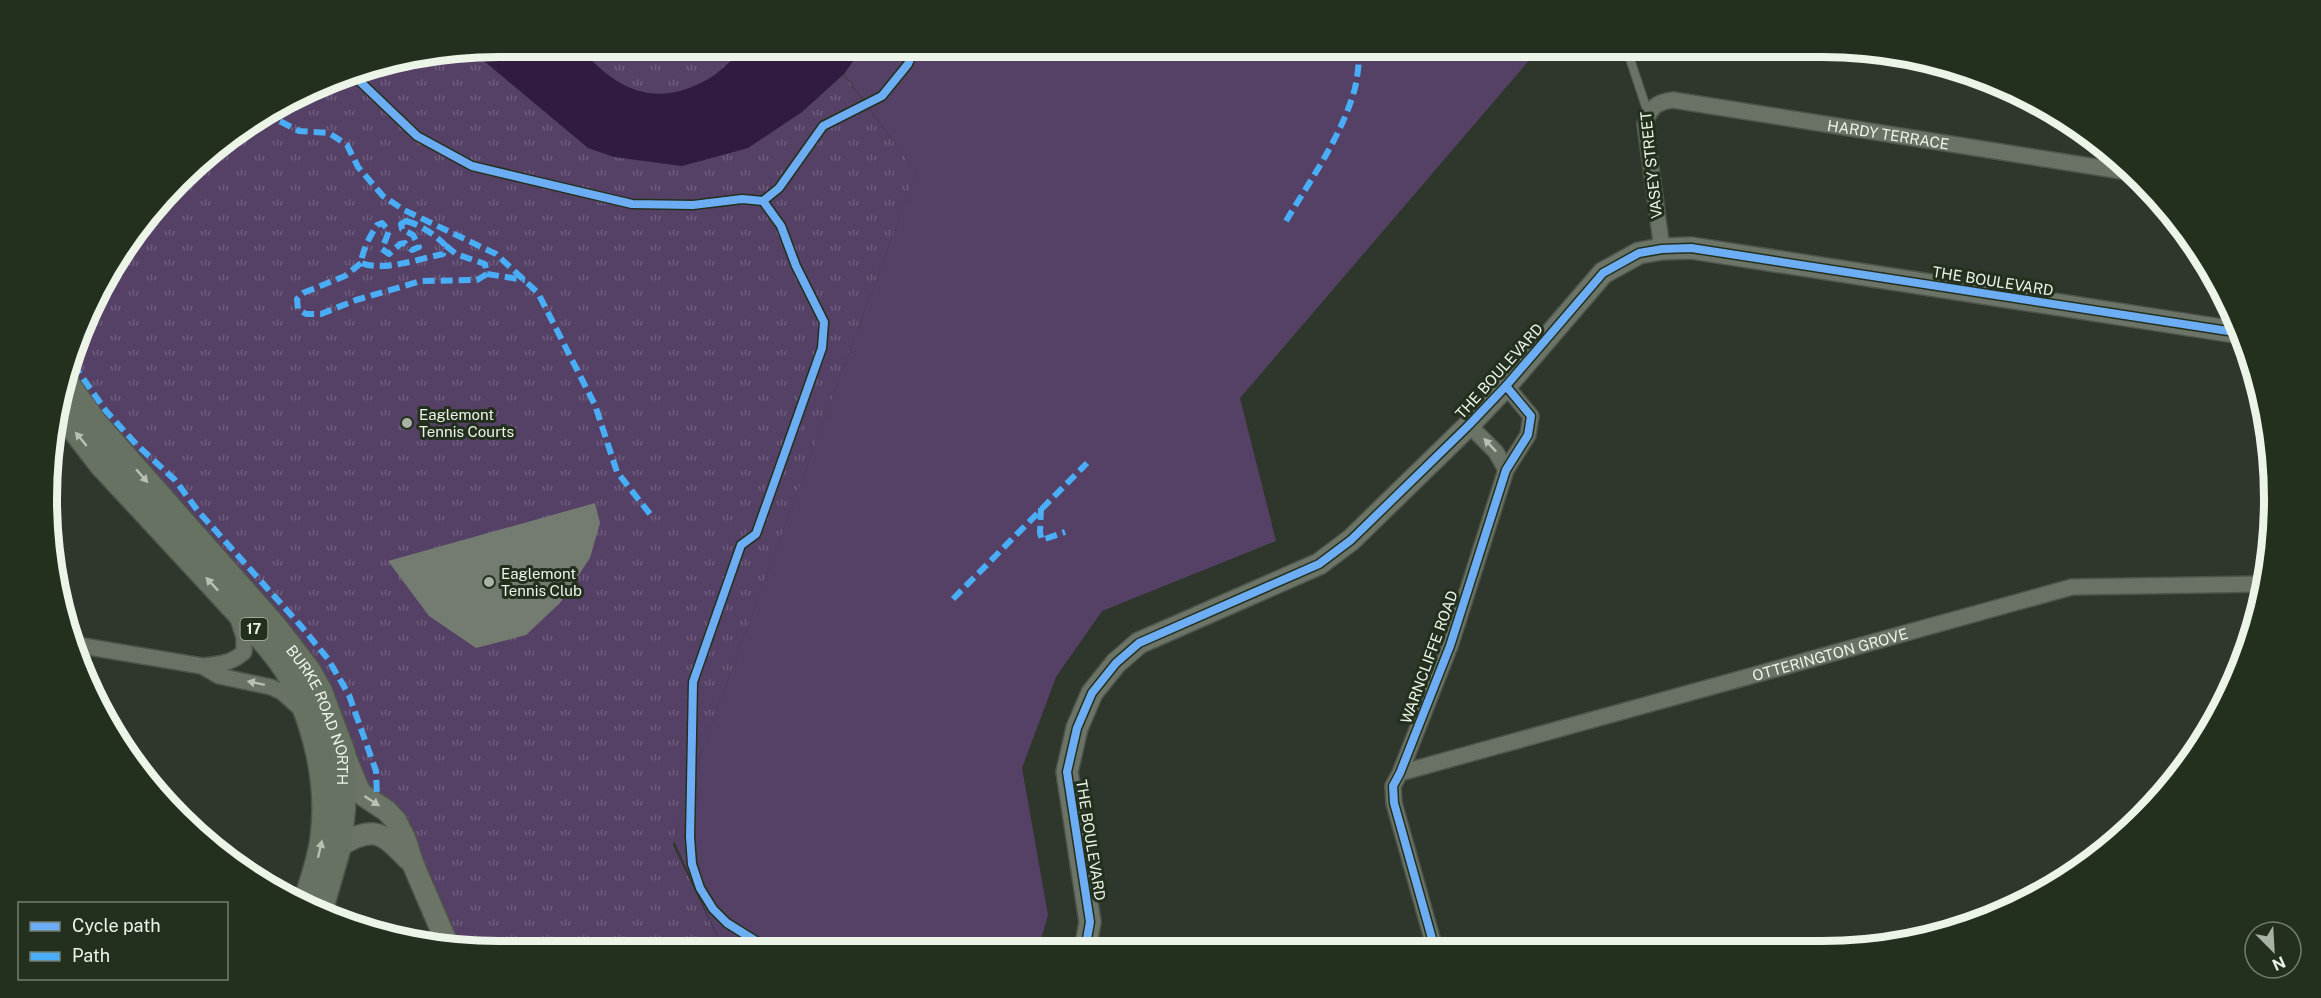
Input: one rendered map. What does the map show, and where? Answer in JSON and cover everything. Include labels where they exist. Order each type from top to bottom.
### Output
[{"type":"main road","name":"BURKE ROAD NORTH","points":[[71,389],[95,423],[275,627],[308,670],[330,716],[343,753],[343,809],[339,846],[322,904]]},
{"type":"main road","name":"BURKE ROAD NORTH","points":[[64,417],[101,464],[273,651],[293,683],[305,712],[322,768],[324,797],[323,835],[306,896]]},
{"type":"street","name":"HARDY TERRACE","points":[[1648,113],[1654,105],[1673,100],[2117,170]]},
{"type":"street","name":"VASEY STREET","points":[[1648,113],[1645,135],[1662,249]]},
{"type":"street","name":"THE BOULEVARD","points":[[1087,941],[1090,922],[1067,772],[1077,728],[1092,693],[1116,663],[1138,644],[1319,564],[1351,540],[1506,386],[1603,273],[1640,253],[1662,249],[1691,248],[2231,331]]},
{"type":"street","name":"WARNCLIFFE ROAD","points":[[1433,941],[1394,803],[1393,786],[1450,646],[1506,470],[1528,435],[1531,416],[1506,386]]},
{"type":"street","points":[[1469,425],[1496,452],[1506,470]]},
{"type":"street","name":"OTTERINGTON GROVE","points":[[1400,773],[2072,587],[2256,584]]},
{"type":"street","points":[[82,646],[201,666],[234,661],[244,652],[242,627],[231,605]]},
{"type":"street","points":[[201,666],[219,676],[263,684],[282,692],[305,712]]},
{"type":"street","points":[[343,753],[363,795],[387,811],[396,821],[445,937]]},
{"type":"street","points":[[339,846],[354,837],[372,833],[386,837],[413,864]]},
{"type":"lane","name":"VASEY STREET","points":[[1629,57],[1648,113]]},
{"type":"lane","points":[[741,546],[693,682],[690,837],[692,864],[700,888],[713,909],[727,923],[756,941]]},
{"type":"green space","points":[[499,57],[856,57],[844,75],[916,172],[691,780],[673,845],[719,941],[499,941],[457,939],[401,814],[342,763],[72,383],[91,330],[131,253],[186,186],[253,131],[330,91],[385,72],[441,61]]},
{"type":"green space","points":[[856,57],[1532,57],[1240,398],[1276,541],[1102,611],[1056,677],[1022,768],[1048,915],[1041,941],[719,941],[674,841],[691,780],[916,172],[844,74]]},
{"type":"shaded area","points":[[588,57],[623,84],[638,91],[654,94],[672,93],[690,88],[710,78],[735,57],[856,57],[844,74],[802,112],[748,148],[682,166],[614,157],[588,148],[480,58]]},
{"type":"building","name":"Eaglemont Tennis Club","points":[[595,503],[600,523],[590,558],[560,603],[526,635],[476,648],[429,616],[388,561]]},
{"type":"marked path","points":[[1286,221],[1325,157],[1342,123],[1355,88],[1359,57]]},
{"type":"marked path","points":[[274,118],[299,131],[329,133],[347,145],[358,167],[383,196],[404,210],[496,254],[538,293],[595,405],[617,472],[650,514]]},
{"type":"marked path","points":[[406,221],[422,227],[441,241],[445,245],[443,254],[390,265],[361,263],[369,239],[377,225],[382,223],[389,231],[382,249],[389,254],[400,244],[405,243],[412,250],[419,247],[413,235],[402,229],[401,224],[406,221]]},
{"type":"marked path","points":[[361,263],[345,276],[303,293],[297,299],[298,309],[306,314],[321,314],[356,300],[421,281],[477,280],[487,274],[485,264],[456,254],[445,245]]},
{"type":"marked path","points":[[487,274],[525,280]]},
{"type":"marked path","points":[[77,369],[106,411],[136,444],[175,480],[198,511],[328,659],[349,695],[376,771],[377,796]]},
{"type":"marked path","points":[[953,599],[1087,463]]},
{"type":"marked path","points":[[1041,508],[1042,540],[1065,532]]},
{"type":"cycle path","points":[[358,80],[417,136],[472,166],[632,204],[693,205],[742,199],[763,201],[779,188],[823,126],[882,96],[908,64],[911,57]]},
{"type":"cycle path","points":[[756,941],[727,923],[713,909],[700,888],[692,864],[690,837],[693,682],[741,545],[756,534],[822,348],[824,322],[796,266],[781,226],[763,201]]},
{"type":"cycle path","points":[[1087,941],[1090,922],[1067,772],[1077,728],[1092,693],[1116,663],[1139,643],[1319,564],[1351,540],[1506,386],[1603,273],[1639,253],[1691,248],[2231,331]]},
{"type":"cycle path","points":[[1433,941],[1394,803],[1393,786],[1450,646],[1506,470],[1528,435],[1531,416],[1506,386]]},
{"type":"place","name":"Eaglemont Tennis Courts","points":[[407,423]]},
{"type":"place","name":"Eaglemont Tennis Club","points":[[489,582]]}]
